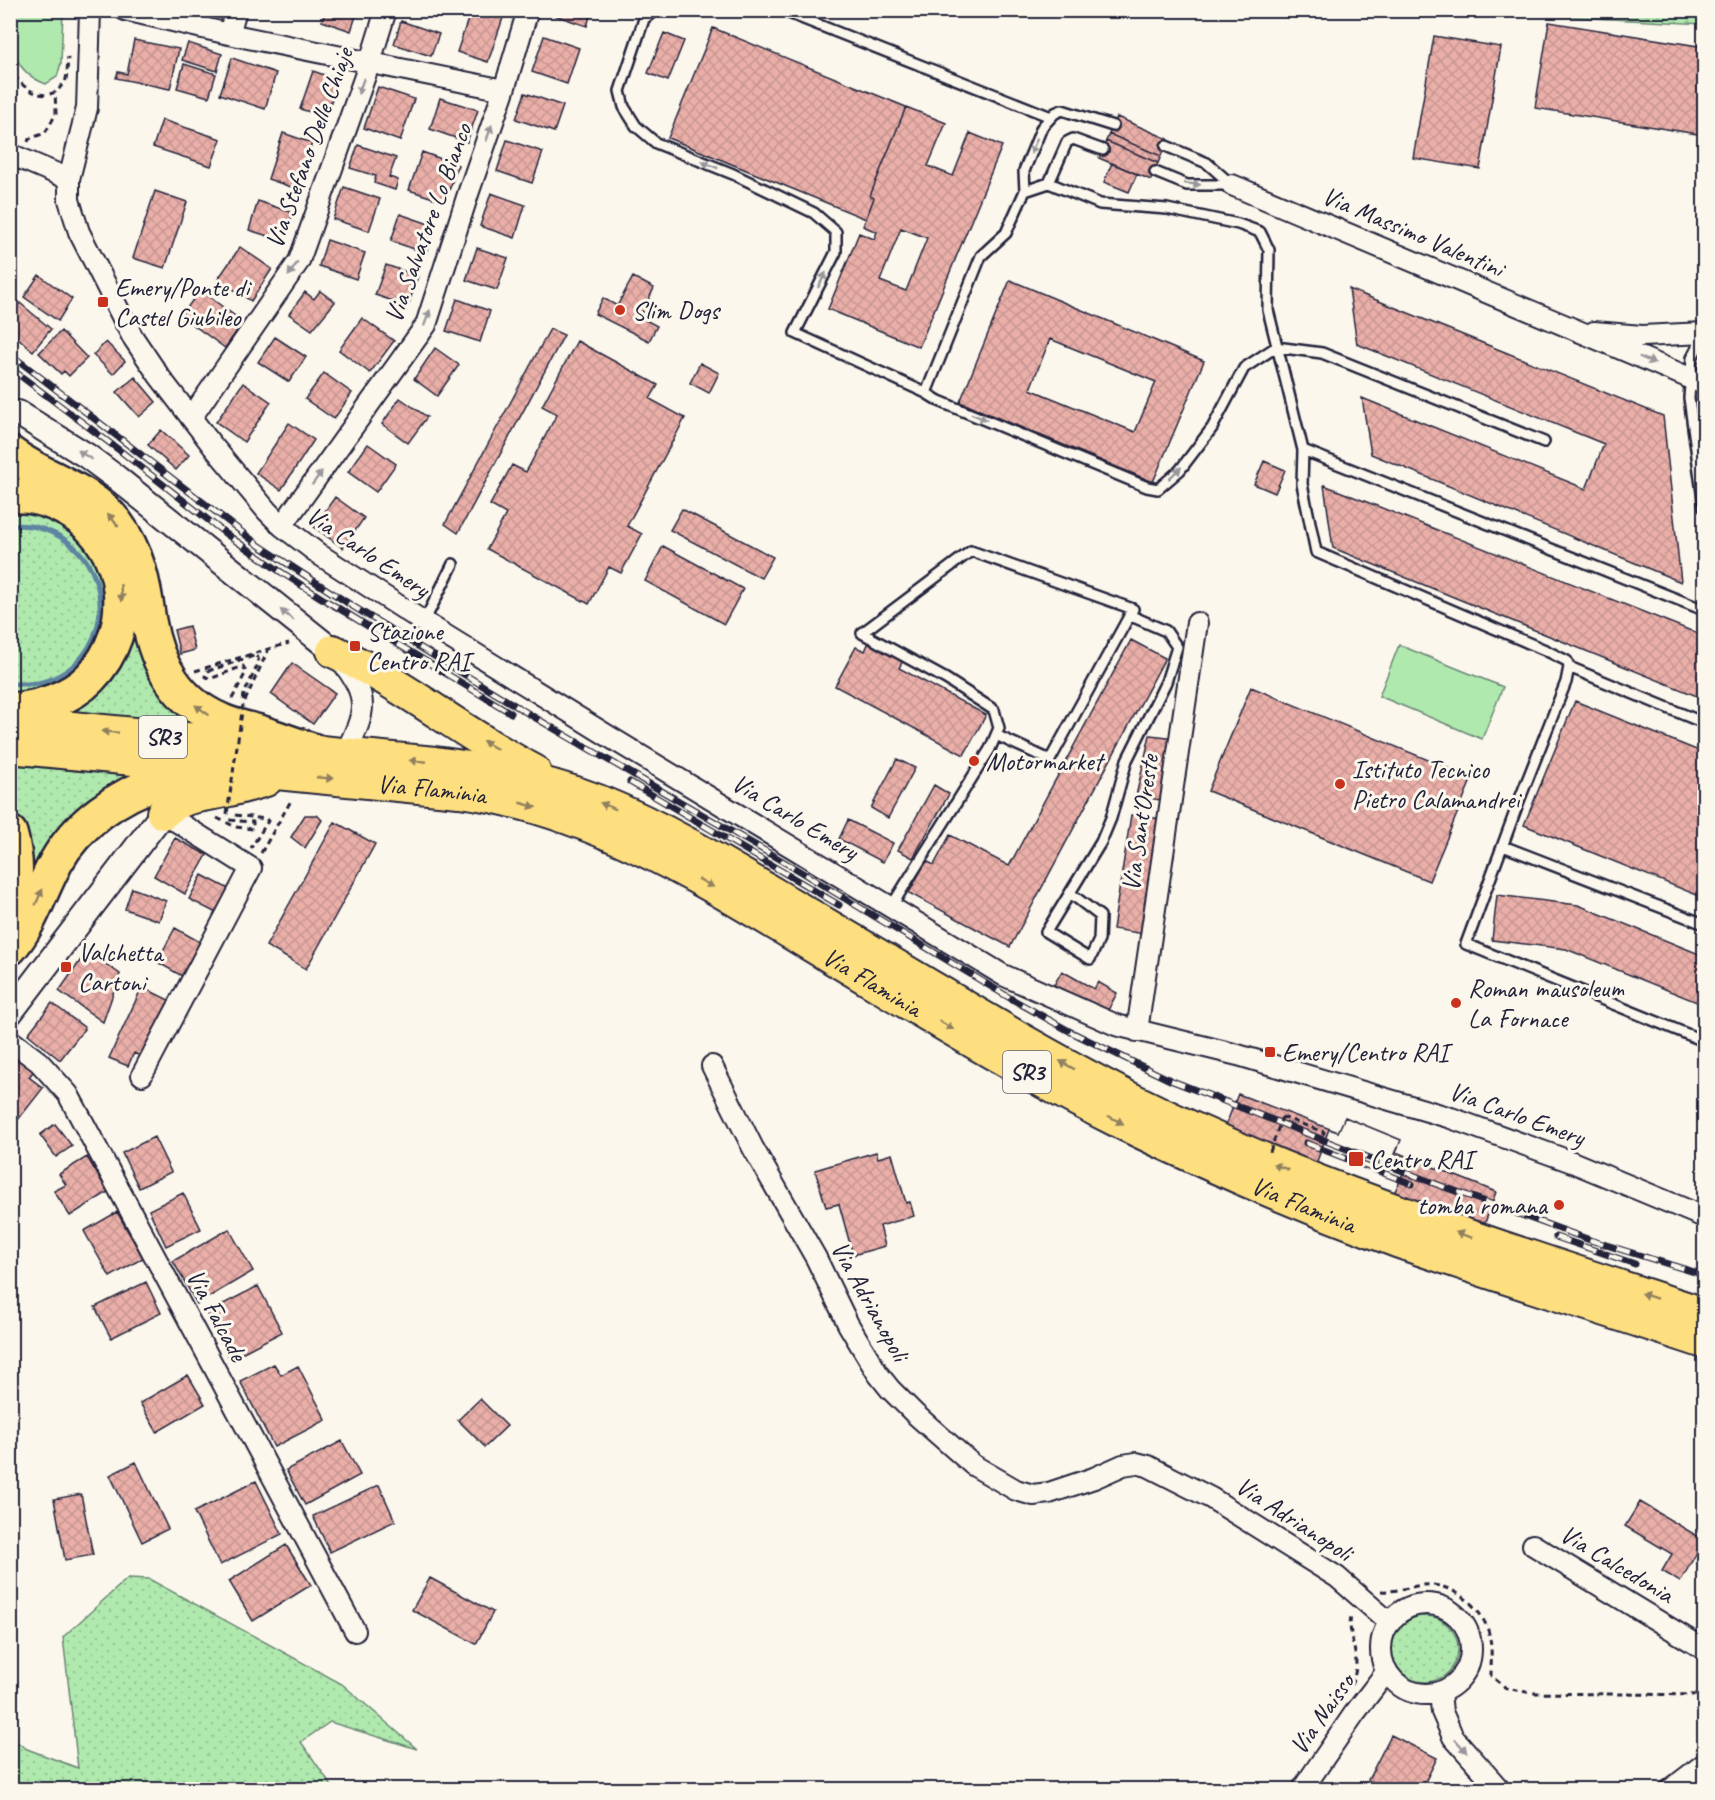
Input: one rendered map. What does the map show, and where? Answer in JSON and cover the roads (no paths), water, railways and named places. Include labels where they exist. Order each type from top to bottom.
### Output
[{"type":"highway","points":[[10,453],[95,502],[121,530],[140,570],[158,657],[169,678],[184,696],[202,711],[220,721],[312,764]]},
{"type":"highway","points":[[10,496],[19,495],[51,501],[81,518],[95,532],[105,545],[120,578],[122,609],[115,642],[89,679],[59,699],[10,710]]},
{"type":"highway","points":[[333,651],[376,672],[500,751],[577,794]]},
{"type":"highway","name":"Via Flaminia","points":[[10,722],[312,764],[491,796],[540,808],[596,829],[651,854],[744,904],[980,1045],[1062,1091],[1124,1124],[1248,1182],[1425,1251],[1704,1342]]},
{"type":"highway","name":"Via Flaminia","points":[[10,747],[237,770],[312,764],[464,766],[577,794],[619,810],[692,846],[1006,1030],[1126,1096],[1268,1163],[1400,1213],[1704,1314]]},
{"type":"highway","points":[[163,813],[177,803],[195,795],[221,792],[312,764]]},
{"type":"highway","points":[[10,948],[18,939],[64,849],[78,833],[107,808],[134,792],[161,782],[237,770]]},
{"type":"highway","points":[[10,833],[16,865],[16,879],[10,903]]},
{"type":"street","name":"Via Carlo Emery","points":[[90,10],[87,108],[69,179],[68,195],[72,212],[111,296],[146,357],[191,418],[267,510],[282,526],[320,555],[424,622],[1003,975],[1116,1025],[1238,1055],[1451,1118],[1572,1162],[1704,1217]]},
{"type":"street","points":[[125,10],[229,34],[504,90]]},
{"type":"street","points":[[229,34],[237,10]]},
{"type":"street","name":"Via Stefano Delle Chiaje","points":[[191,418],[299,261],[370,62],[386,10]]},
{"type":"street","name":"Via Salvatore Lo Bianco","points":[[282,526],[426,325],[504,90],[528,10]]},
{"type":"street","points":[[19,149],[69,179]]},
{"type":"street","name":"Via Massimo Valentini","points":[[1232,185],[1697,381]]},
{"type":"street","points":[[1573,330],[1642,336],[1704,334]]},
{"type":"street","points":[[18,413],[87,456],[118,479],[333,651],[356,681],[363,702],[357,727],[312,764]]},
{"type":"street","name":"Via Sant'Oreste","points":[[1137,1031],[1197,622]]},
{"type":"street","points":[[10,1014],[163,813],[251,868],[142,1075]]},
{"type":"street","name":"Via Falcade","points":[[10,1040],[39,1062],[68,1094],[355,1631]]},
{"type":"street","name":"Via Adrianopoli","points":[[712,1066],[753,1148],[816,1258],[853,1333],[878,1374],[915,1414],[973,1465],[1016,1490],[1033,1495],[1060,1490],[1123,1465],[1142,1464],[1211,1498],[1270,1534],[1337,1577],[1390,1623]]},
{"type":"street","name":"Via Calcedonia","points":[[1533,1545],[1704,1649]]},
{"type":"street","points":[[1423,1604],[1436,1605],[1459,1618],[1471,1641],[1468,1666],[1461,1678],[1452,1686],[1430,1694],[1410,1691],[1393,1679],[1387,1671],[1382,1647],[1384,1634],[1390,1623],[1410,1607],[1423,1604]]},
{"type":"street","name":"Via Naisso","points":[[1302,1790],[1354,1714],[1387,1671]]},
{"type":"street","points":[[1440,1692],[1442,1712],[1453,1737],[1500,1790]]},
{"type":"street","points":[[1670,1790],[1704,1764]]},
{"type":"lane","points":[[655,10],[644,19],[620,91],[624,107],[636,126],[656,143],[732,174],[814,213],[836,232],[836,252],[795,333],[939,401],[1147,487],[1158,489],[1180,470],[1212,428],[1244,368],[1276,346],[1322,353],[1544,442]]},
{"type":"lane","points":[[781,10],[1051,117]]},
{"type":"lane","points":[[926,393],[981,256],[1006,233],[1025,191],[1024,171],[1042,127],[1055,112],[1062,110],[1113,126]]},
{"type":"lane","points":[[1048,183],[1066,142],[1073,139],[1103,150]]},
{"type":"lane","points":[[1166,146],[1207,163],[1232,185]]},
{"type":"lane","points":[[1155,172],[1187,185],[1232,185]]},
{"type":"lane","points":[[1025,191],[1048,183],[1100,204],[1167,209],[1238,224],[1260,232],[1269,250],[1268,310],[1304,450],[1302,484],[1316,552],[1545,650],[1567,662],[1569,668],[1566,682],[1466,944],[1704,1041]]},
{"type":"lane","points":[[1704,334],[1692,358],[1697,381],[1689,398],[1704,507]]},
{"type":"lane","points":[[1304,450],[1704,610]]},
{"type":"lane","points":[[891,907],[990,749],[996,735],[999,728],[994,710],[945,679],[862,633],[971,551],[1133,609],[1050,760],[996,735]]},
{"type":"lane","points":[[424,622],[453,564]]},
{"type":"lane","points":[[1070,893],[1100,916],[1099,940],[1090,959],[1046,932],[1101,842],[1111,818],[1127,760],[1166,682],[1177,647],[1166,631],[1129,615]]},
{"type":"lane","points":[[1569,668],[1704,723]]},
{"type":"lane","points":[[1503,846],[1704,924]]},
{"type":"waterway","points":[[10,526],[29,526],[47,531],[59,536],[79,552],[92,571],[99,593],[100,615],[94,637],[82,656],[65,672],[38,683],[10,684]]},
{"type":"railway","points":[[10,354],[260,546],[354,607],[534,717],[1071,1032],[1170,1080],[1436,1184],[1590,1240],[1704,1275]]},
{"type":"railway","points":[[10,368],[226,534],[281,572],[511,713]]},
{"type":"railway","points":[[630,782],[839,905]]},
{"type":"railway","points":[[1306,1143],[1412,1184]]},
{"type":"railway","points":[[1556,1237],[1635,1264]]},
{"type":"place","name":"Emery/Ponte di Castel Giubileo","points":[[103,302]]},
{"type":"place","name":"Slim Dogs","points":[[620,310]]},
{"type":"place","name":"Stazione Centro RAI","points":[[355,646]]},
{"type":"place","name":"Motormarket","points":[[974,761]]},
{"type":"place","name":"Istituto Tecnico Pietro Calamandrei","points":[[1340,784]]},
{"type":"place","name":"Valchetta Cartoni","points":[[66,967]]},
{"type":"place","name":"Roman mausoleum La Fornace","points":[[1456,1003]]},
{"type":"place","name":"Emery/Centro RAI","points":[[1270,1052]]},
{"type":"place","name":"Centro RAI","points":[[1356,1159]]},
{"type":"place","name":"tomba romana","points":[[1559,1205]]}]
